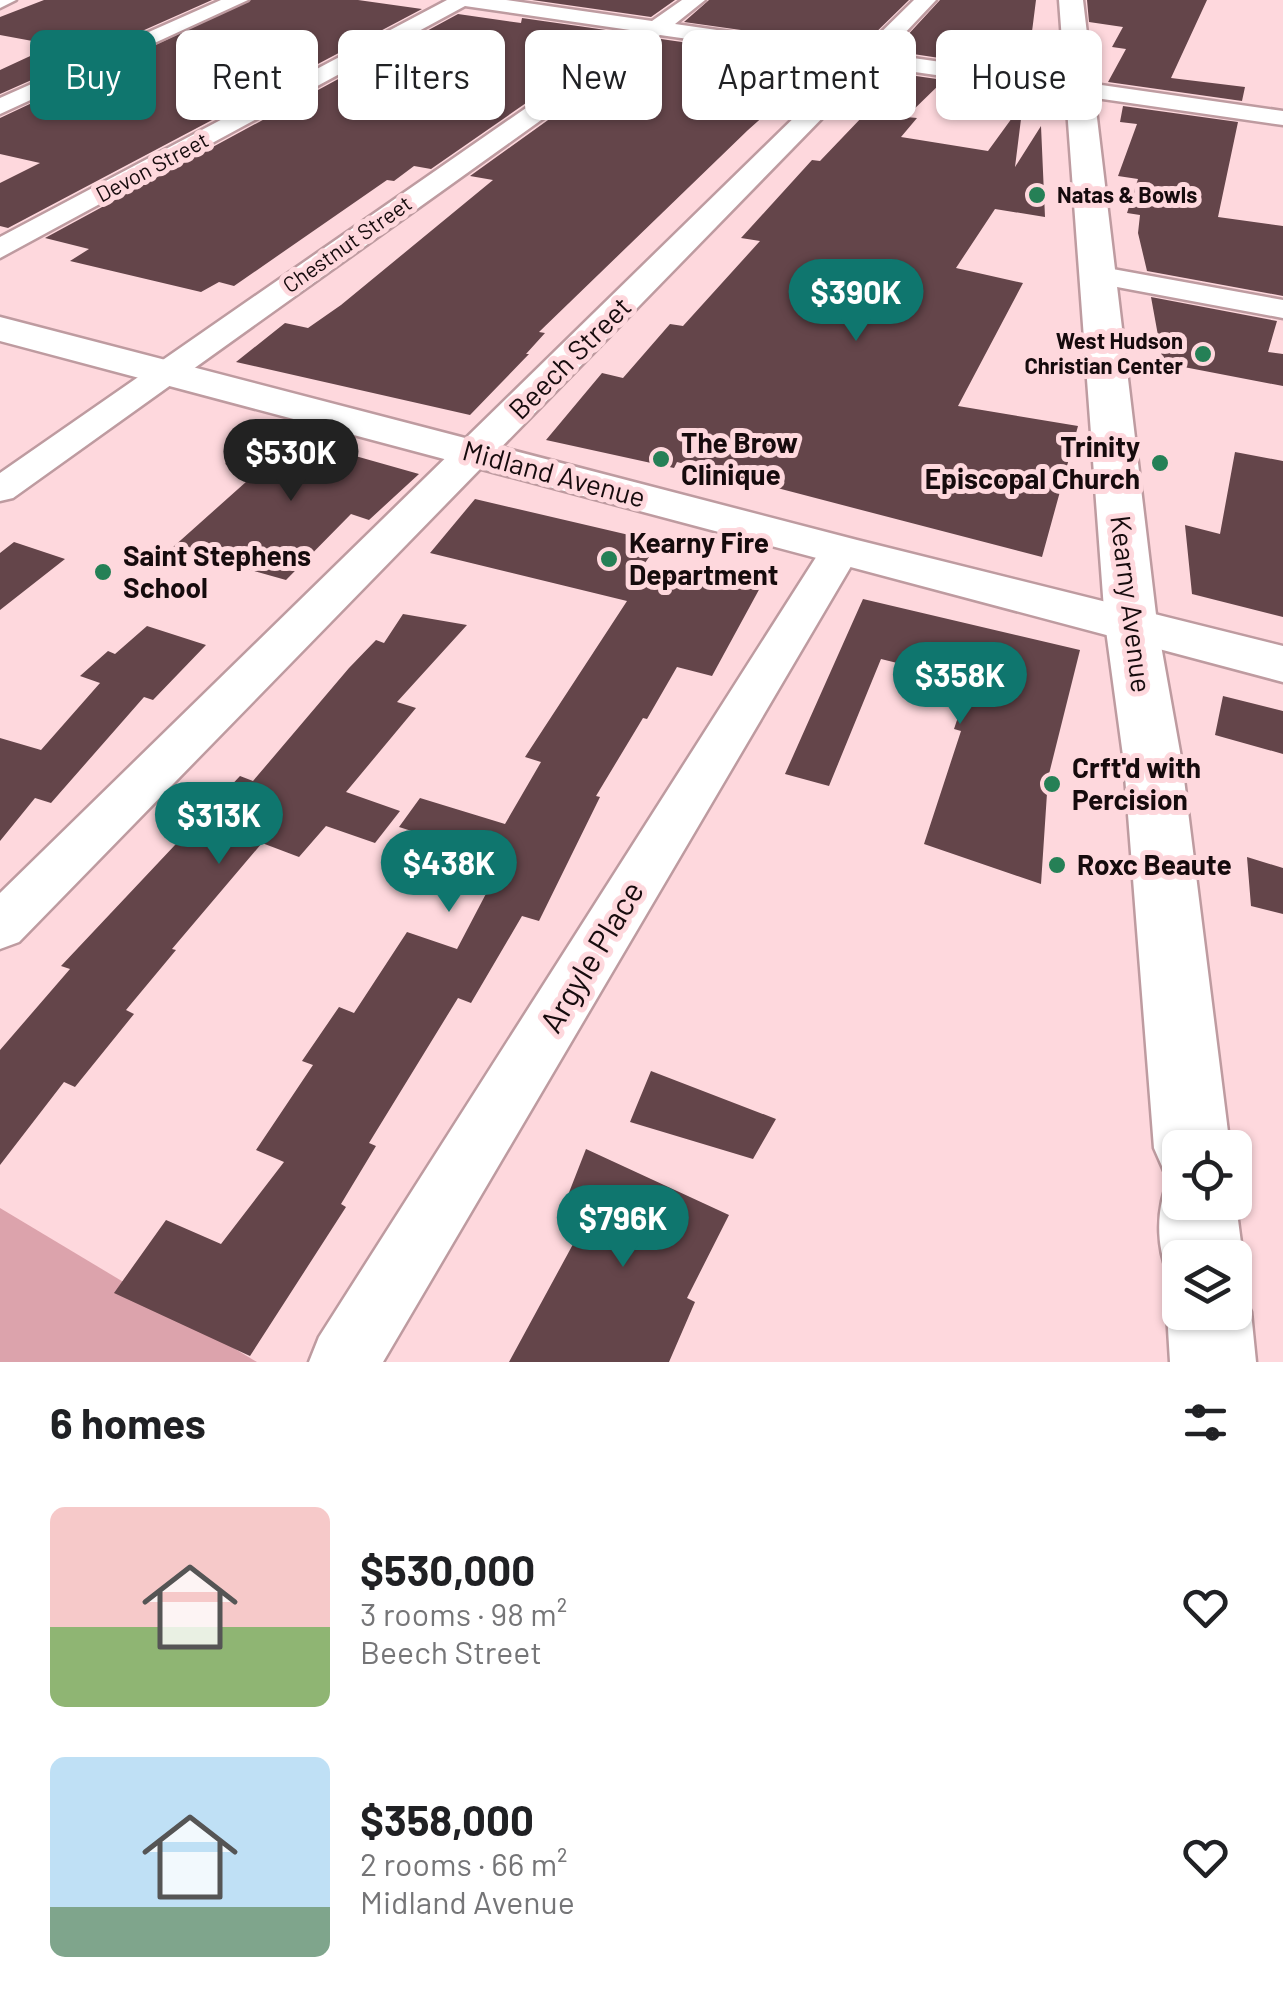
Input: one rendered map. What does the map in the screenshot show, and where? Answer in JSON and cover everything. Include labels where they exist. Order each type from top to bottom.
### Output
[{"type":"main road","name":"Kearny Avenue","points":[[1071,0],[1074,30]]},
{"type":"main road","name":"Kearny Avenue","points":[[1083,120],[1131,623],[1153,763],[1190,1130]]},
{"type":"main road","name":"Midland Avenue","points":[[0,328],[1283,664]]},
{"type":"main road","points":[[1210,1330],[1214,1362]]},
{"type":"street","points":[[0,107],[238,0]]},
{"type":"street","points":[[462,0],[682,32]]},
{"type":"street","name":"Devon Street","points":[[0,248],[462,0]]},
{"type":"street","name":"Chestnut Street","points":[[0,490],[694,0]]},
{"type":"street","name":"Beech Street","points":[[897,30],[926,0]]},
{"type":"street","points":[[1102,93],[1283,118]]},
{"type":"street","name":"Beech Street","points":[[0,927],[807,120]]},
{"type":"street","points":[[1096,275],[1283,309]]},
{"type":"street","name":"Argyle Place","points":[[344,1362],[840,551]]},
{"type":"shaded area","points":[[0,1208],[257,1362],[0,1362]]},
{"type":"building","points":[[44,0],[212,0],[144,30],[30,30],[30,41],[0,35],[0,17]]},
{"type":"building","points":[[251,0],[358,0],[422,9],[382,30],[338,30],[338,53],[318,64],[318,30],[187,30]]},
{"type":"building","points":[[532,0],[675,0],[651,17]]},
{"type":"building","points":[[709,0],[909,0],[878,30],[741,30],[684,22]]},
{"type":"building","points":[[940,0],[1036,0],[1032,30],[936,30],[936,57],[916,54],[916,30],[912,30]]},
{"type":"building","points":[[1087,0],[1207,0],[1171,78],[1245,87],[1242,101],[1108,82],[1126,49],[1112,47],[1123,27],[1089,22]]},
{"type":"building","points":[[458,14],[606,30],[525,30],[525,104],[505,118],[505,30],[428,30]]},
{"type":"building","points":[[176,35],[176,120],[212,120],[8,228],[0,226],[0,183],[40,163],[0,154],[0,118],[30,104],[30,120],[156,120],[156,45]]},
{"type":"building","points":[[662,39],[682,42],[682,120],[759,120],[539,332],[545,333],[529,354],[470,415],[236,362],[285,323],[308,328],[341,305],[493,180],[470,176],[548,120],[662,120]]},
{"type":"building","points":[[30,56],[30,81],[0,94],[0,70]]},
{"type":"building","points":[[916,76],[936,79],[936,88],[916,107]]},
{"type":"building","points":[[338,79],[338,120],[502,120],[431,169],[414,166],[394,181],[387,180],[234,286],[219,282],[201,292],[70,261],[89,249],[45,238],[263,120],[318,120],[318,90]]},
{"type":"building","points":[[1123,106],[1238,122],[1218,217],[1283,226],[1283,296],[1147,271],[1138,233],[1140,215],[1127,213],[1138,179],[1118,176],[1137,124],[1120,122]]},
{"type":"building","points":[[859,120],[915,120],[901,137],[988,151],[1011,120],[1021,120],[1015,167],[1041,126],[1045,217],[995,209],[956,268],[1023,283],[958,406],[1078,426],[1042,557],[677,462],[674,468],[546,440],[602,373],[623,378],[670,324],[683,326],[760,241],[741,238],[812,160],[820,161]]},
{"type":"building","points":[[1151,297],[1277,321],[1268,352],[1283,354],[1283,386],[1163,363]]},
{"type":"building","points":[[267,431],[419,474],[369,520],[351,514],[286,580],[172,548],[256,473],[225,464]]},
{"type":"building","points":[[1235,452],[1283,461],[1283,617],[1192,594],[1185,525],[1220,534]]},
{"type":"building","points":[[475,499],[659,542],[643,566],[723,586],[727,578],[761,586],[712,676],[677,667],[647,719],[643,718],[596,796],[600,797],[539,921],[522,916],[471,1003],[458,998],[369,1143],[376,1146],[341,1204],[346,1207],[250,1356],[114,1293],[166,1220],[221,1244],[284,1162],[256,1150],[313,1065],[302,1061],[339,1007],[354,1013],[407,932],[457,949],[489,888],[472,883],[487,855],[399,827],[420,798],[505,824],[541,762],[525,757],[627,601],[430,553]]},
{"type":"building","points":[[14,542],[65,559],[0,610],[0,553]]},
{"type":"building","points":[[863,599],[1080,650],[1048,778],[1041,884],[924,844],[961,731],[954,729],[970,681],[881,659],[829,786],[785,774]]},
{"type":"building","points":[[403,614],[467,625],[397,702],[416,708],[346,792],[400,811],[375,843],[326,826],[299,857],[262,843],[172,949],[176,950],[126,1010],[134,1014],[75,1087],[64,1082],[0,1165],[0,1050],[70,969],[61,966],[240,776],[253,781],[349,668],[376,640],[384,643]]},
{"type":"building","points":[[147,626],[206,645],[153,700],[144,697],[51,803],[35,798],[0,841],[0,738],[41,750],[100,683],[80,676],[108,651],[115,654]]},
{"type":"building","points":[[1223,696],[1283,711],[1283,754],[1215,735]]},
{"type":"building","points":[[1247,857],[1283,868],[1283,914],[1251,906]]},
{"type":"building","points":[[651,1071],[776,1119],[753,1159],[630,1122]]},
{"type":"building","points":[[586,1149],[729,1215],[687,1298],[695,1302],[669,1362],[509,1362],[584,1224],[561,1213]]},
{"type":"place","name":"Natas & Bowls","points":[[1037,195]]},
{"type":"place","name":"West Hudson Christian Center","points":[[1203,354]]},
{"type":"place","name":"The Brow Clinique","points":[[661,459]]},
{"type":"place","name":"Trinity Episcopal Church","points":[[1160,463]]},
{"type":"place","name":"Kearny Fire Department","points":[[609,559]]},
{"type":"place","name":"Saint Stephens School","points":[[103,572]]},
{"type":"place","name":"Crft'd with Percision","points":[[1052,784]]},
{"type":"place","name":"Roxc Beaute","points":[[1057,865]]}]
